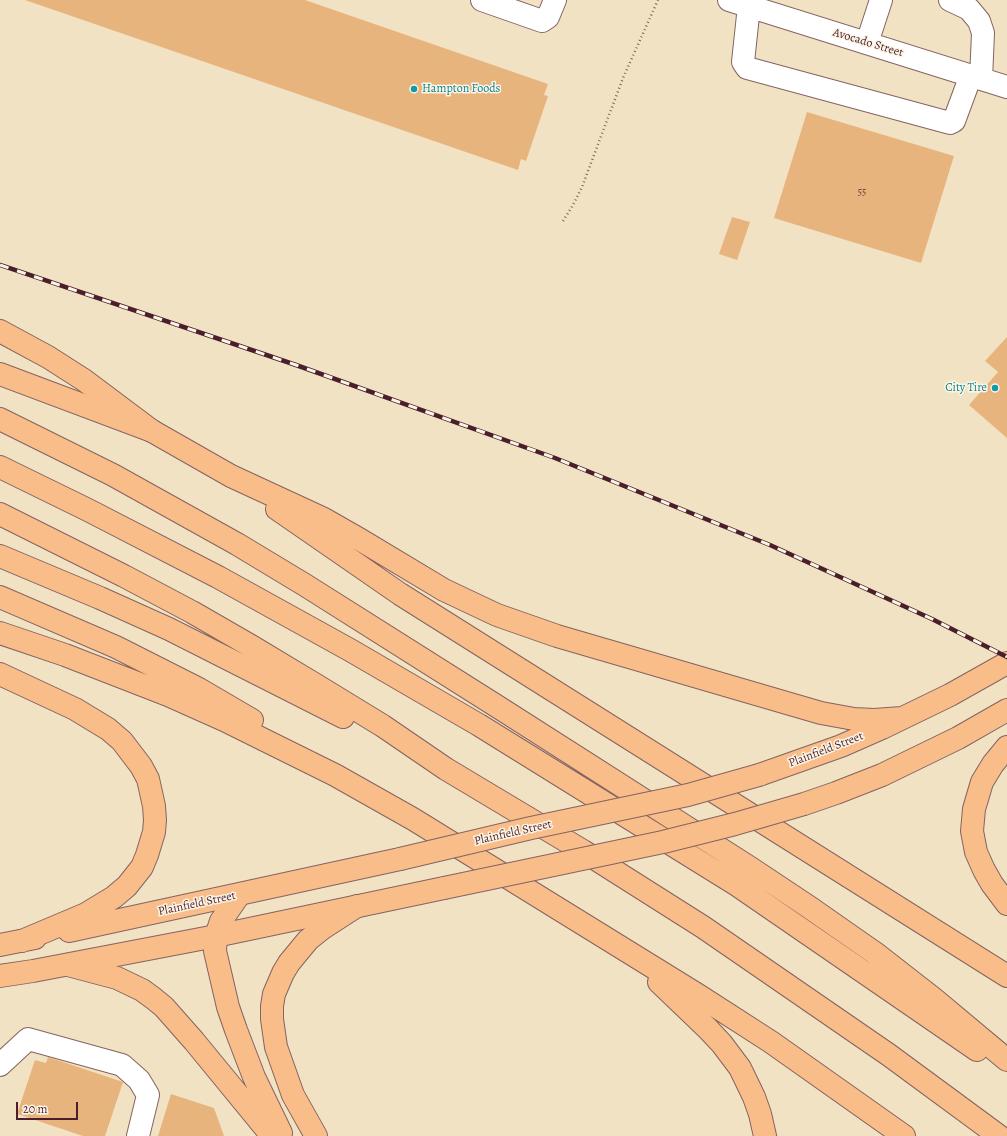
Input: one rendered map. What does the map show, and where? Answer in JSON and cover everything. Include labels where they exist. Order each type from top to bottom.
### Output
[{"type":"main road","points":[[0,331],[48,357],[84,380],[152,431],[231,476],[324,519],[444,590],[497,615],[564,638],[821,713],[854,719],[874,720],[902,718]]},
{"type":"main road","points":[[0,374],[152,431]]},
{"type":"main road","points":[[0,419],[113,475],[237,544],[483,697],[735,858],[816,912],[875,953],[934,998],[1007,1060]]},
{"type":"main road","points":[[0,467],[88,510],[218,577],[338,643],[479,725],[737,886],[1007,1070]]},
{"type":"main road","points":[[231,476],[400,594],[1007,976]]},
{"type":"main road","points":[[0,514],[117,573],[238,638],[383,726],[446,769],[583,851],[703,927],[889,1055],[999,1136]]},
{"type":"main road","points":[[0,556],[169,629],[446,769]]},
{"type":"main road","points":[[0,597],[116,647],[199,689],[268,729],[353,785]]},
{"type":"main road","points":[[0,633],[65,655],[168,695],[273,744],[353,785],[413,819],[605,936],[771,1042],[904,1136]]},
{"type":"main road","name":"Plainfield Street","points":[[0,945],[400,859],[531,828],[688,795],[759,775],[841,746],[971,684],[1007,663]]},
{"type":"main road","points":[[0,674],[75,709],[108,729],[122,741],[141,766],[148,779],[154,806],[155,820],[151,844],[142,867],[127,886],[114,897],[86,914],[22,941]]},
{"type":"main road","points":[[0,976],[33,972],[216,936],[663,842],[735,824],[804,804],[836,793],[882,774],[958,738],[1007,710]]},
{"type":"main road","points":[[1007,747],[993,764],[980,786],[974,809],[972,831],[976,852],[984,870],[992,884],[1007,904]]},
{"type":"main road","points":[[239,894],[221,921],[216,936],[215,951],[218,968],[230,1013],[254,1077],[282,1136]]},
{"type":"main road","points":[[316,1136],[294,1094],[281,1062],[273,1032],[273,1000],[276,988],[283,972],[308,940],[323,928],[357,906]]},
{"type":"main road","points":[[605,936],[674,996],[722,1044],[740,1068],[747,1081],[760,1114],[765,1136]]},
{"type":"main road","points":[[68,964],[117,978],[142,990],[164,1007],[272,1136]]},
{"type":"street","points":[[482,0],[542,20],[548,17],[555,0]]},
{"type":"street","name":"Avocado Street","points":[[729,0],[761,6],[867,43],[1007,87]]},
{"type":"street","points":[[867,43],[881,0]]},
{"type":"street","points":[[761,6],[743,62],[747,68],[950,123],[954,121],[976,77],[983,33],[979,21],[969,9],[950,0]]},
{"type":"street","points":[[0,1065],[28,1039],[122,1065],[139,1080],[148,1094],[138,1136]]},
{"type":"path","points":[[563,221],[574,204],[582,187],[623,78],[658,0]]},
{"type":"building","name":"Hampton Foods","points":[[25,0],[305,0],[548,84],[544,95],[548,96],[526,161],[521,159],[518,170]]},
{"type":"building","points":[[807,112],[954,156],[921,263],[774,218]]},
{"type":"building","points":[[732,217],[750,222],[737,260],[719,254]]},
{"type":"building","name":"City Tire","points":[[1007,337],[1007,438],[969,405],[998,372],[985,361]]},
{"type":"building","points":[[48,1057],[123,1082],[105,1136],[83,1136],[17,1114],[35,1060],[46,1063]]},
{"type":"building","points":[[171,1094],[214,1108],[224,1136],[158,1136]]},
{"type":"railway","points":[[0,265],[296,365],[555,458],[770,545],[932,619],[1007,657]]},
{"type":"place","name":"Hampton Foods","points":[[414,89]]},
{"type":"place","name":"City Tire","points":[[995,388]]}]
